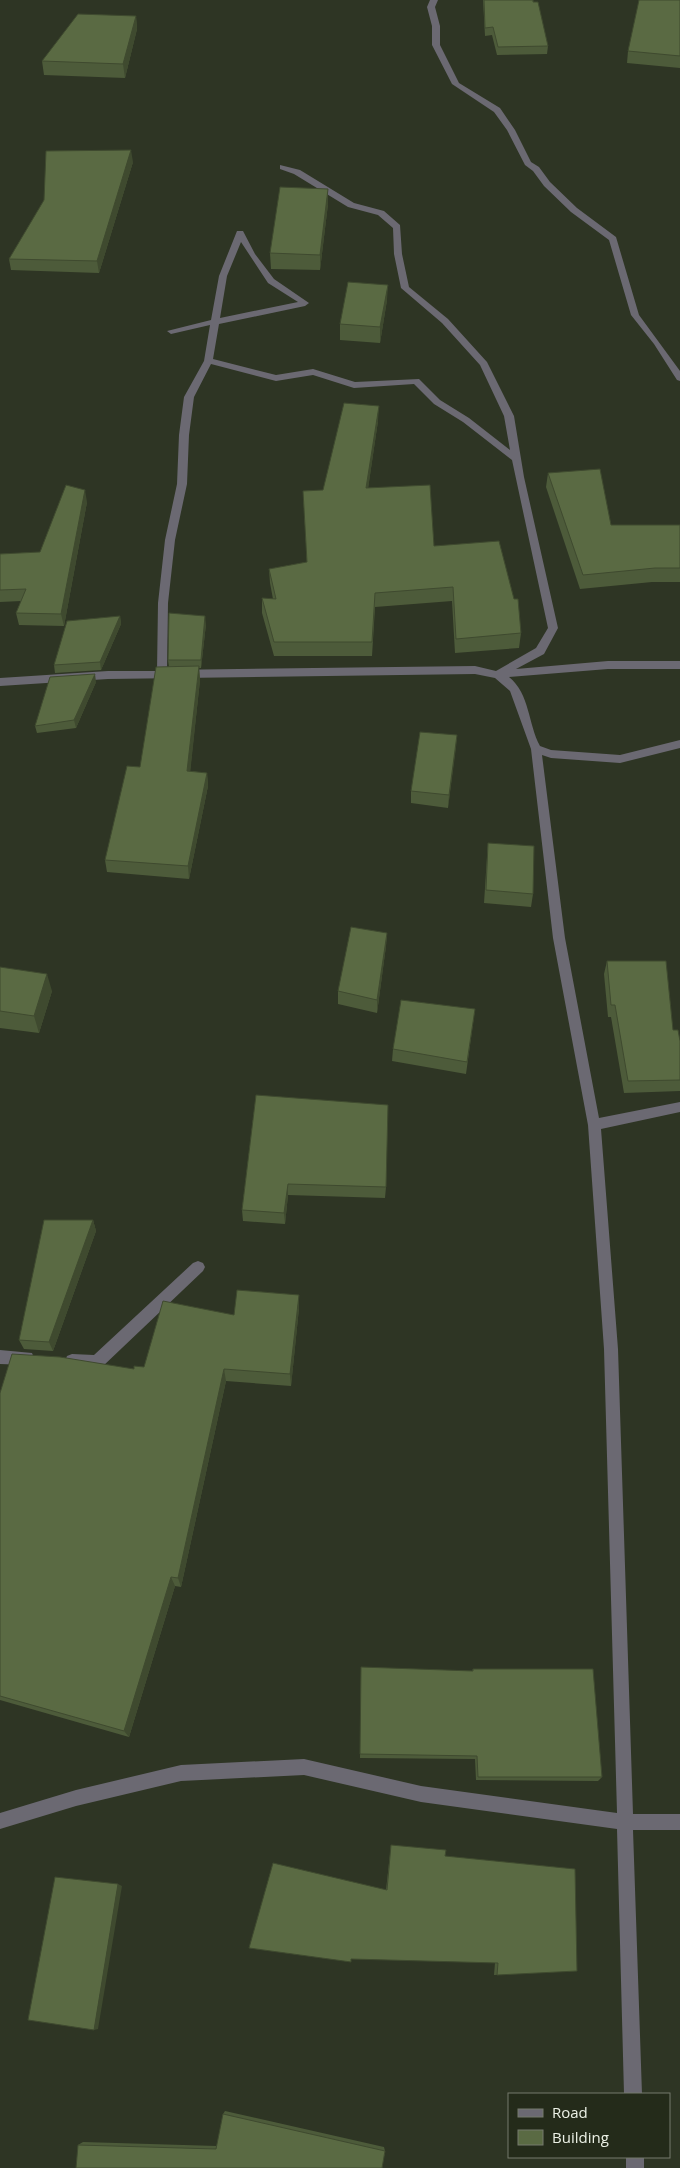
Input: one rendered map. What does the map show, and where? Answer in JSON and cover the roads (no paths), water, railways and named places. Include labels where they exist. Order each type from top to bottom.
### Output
[{"type":"street","points":[[434,0],[430,7],[436,26],[436,44],[456,84],[497,110],[511,130],[528,163],[536,169],[574,210],[613,238],[635,316],[657,343],[680,378]]},
{"type":"street","points":[[283,166],[297,172],[351,205],[381,213],[397,227],[398,254],[405,288],[445,321],[484,364],[509,416],[516,459],[552,628],[540,651],[497,675]]},
{"type":"street","points":[[162,674],[163,604],[170,540],[182,484],[184,435],[189,397],[208,360],[216,320],[224,276],[240,233],[251,254],[271,281],[305,303],[216,320],[171,330]]},
{"type":"street","points":[[208,360],[276,378],[314,372],[354,384],[416,381],[437,402],[466,420],[516,459]]},
{"type":"street","points":[[497,675],[608,665],[680,665]]},
{"type":"street","points":[[0,682],[162,674],[475,670],[497,675],[510,682],[523,706],[528,738],[536,749],[559,938],[594,1125],[611,1349],[632,2093]]},
{"type":"street","points":[[536,749],[551,754],[620,759],[680,744]]},
{"type":"street","points":[[594,1125],[680,1106]]},
{"type":"street","points":[[58,1360],[97,1362],[198,1267]]},
{"type":"street","points":[[0,1357],[39,1359]]},
{"type":"street","points":[[0,1821],[76,1798],[181,1773],[304,1767],[421,1794],[624,1822],[680,1822]]}]
